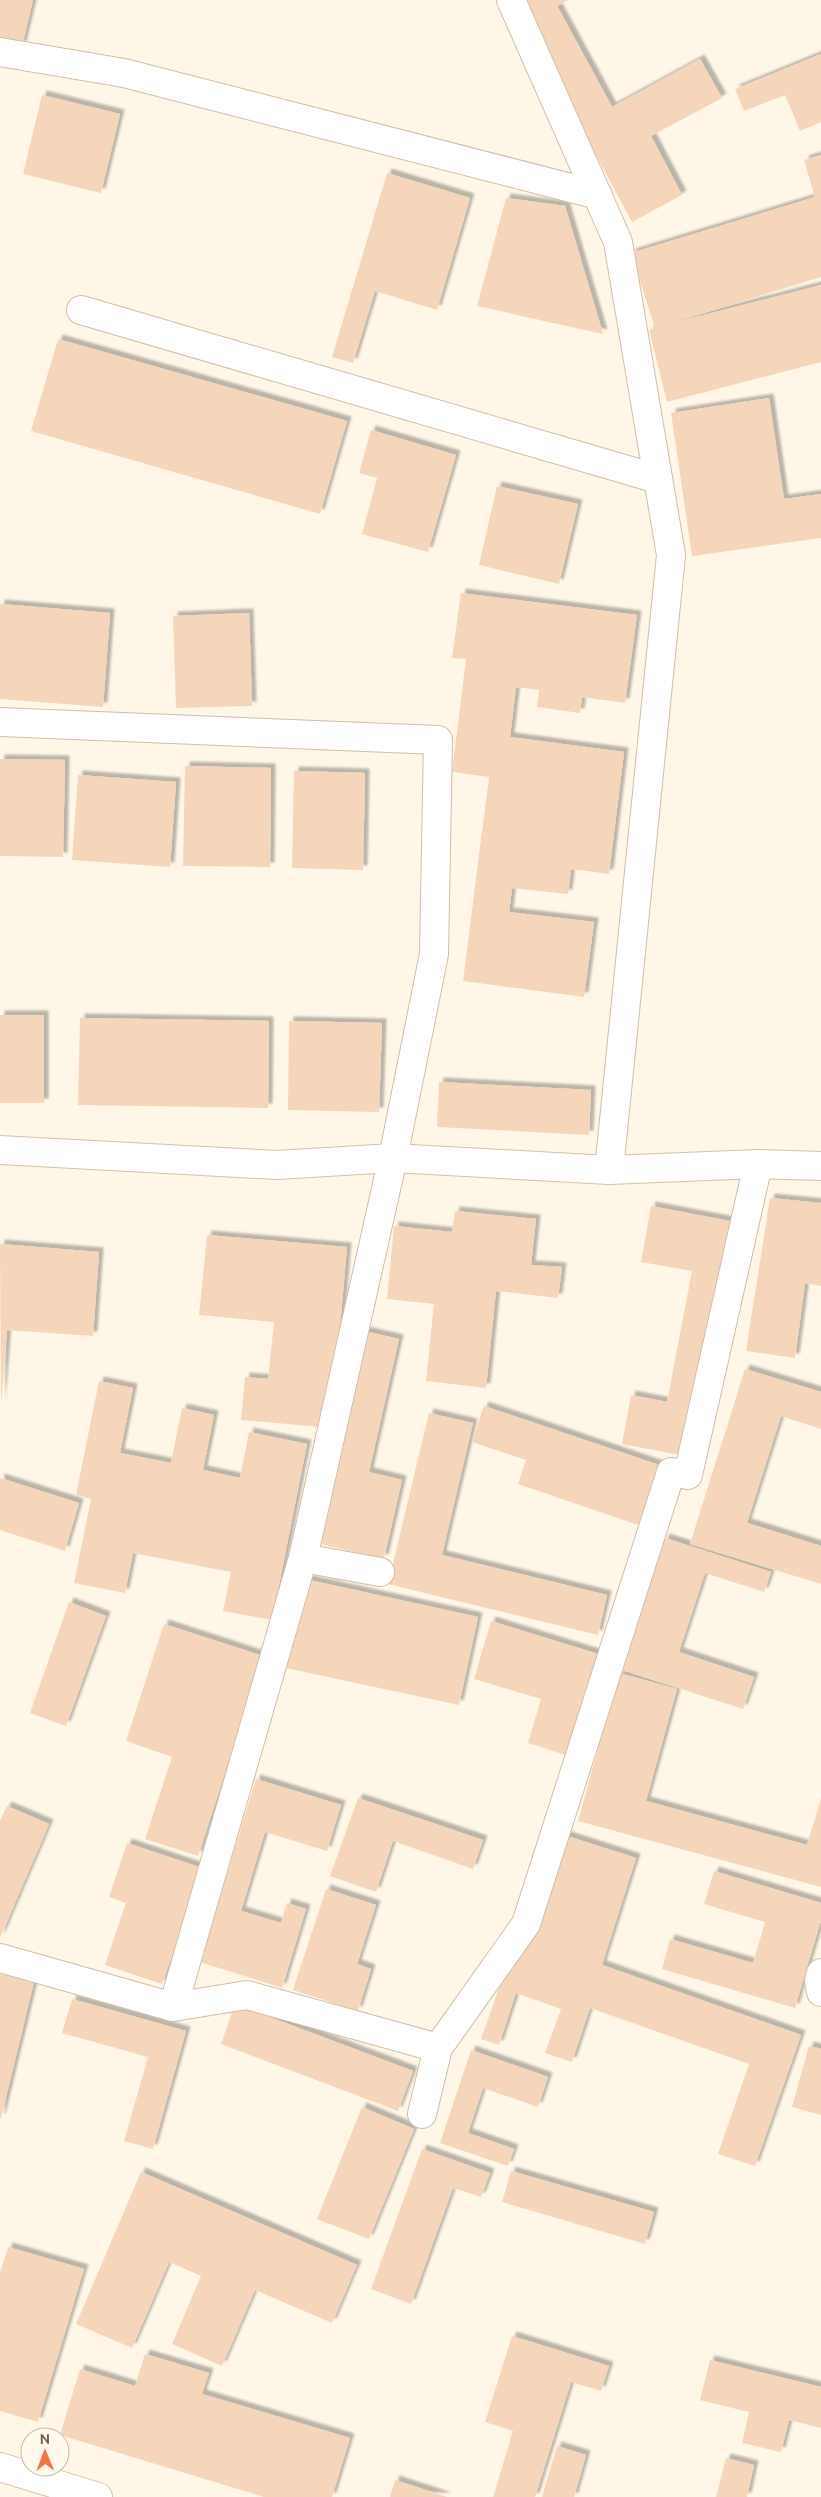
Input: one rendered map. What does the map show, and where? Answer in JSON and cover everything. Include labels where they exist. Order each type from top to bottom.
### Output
[{"type":"street","points":[[510,0],[618,242],[671,555],[609,1170]]},
{"type":"street","points":[[0,52],[124,72],[598,195]]},
{"type":"street","points":[[81,310],[658,479]]},
{"type":"street","points":[[0,722],[438,740],[434,954],[393,1158],[303,1558],[173,2008]]},
{"type":"street","points":[[0,1150],[277,1165],[393,1158],[609,1170],[758,1164],[821,1166]]},
{"type":"street","points":[[422,2114],[438,2048],[526,1924],[671,1472],[688,1475],[758,1164]]},
{"type":"street","points":[[303,1558],[380,1572]]},
{"type":"street","points":[[0,1958],[173,2008],[247,1995],[438,2048]]},
{"type":"street","points":[[821,1973],[819,1981],[821,1992]]},
{"type":"street","points":[[0,2467],[98,2497]]},
{"type":"building","points":[[0,0],[33,0],[22,46],[0,41]]},
{"type":"building","points":[[512,0],[568,0],[557,6],[612,107],[700,59],[722,98],[651,136],[682,195],[632,222]]},
{"type":"building","points":[[821,54],[821,122],[800,131],[785,95],[744,111],[735,89]]},
{"type":"building","points":[[42,95],[120,114],[101,193],[23,174]]},
{"type":"building","points":[[821,155],[821,277],[665,325],[821,285],[821,362],[667,402],[649,330],[655,328],[631,253],[815,197],[804,160]]},
{"type":"building","points":[[387,173],[470,198],[437,310],[375,291],[353,363],[332,357]]},
{"type":"building","points":[[506,198],[565,206],[603,334],[477,306]]},
{"type":"building","points":[[58,339],[347,421],[320,514],[31,431]]},
{"type":"building","points":[[769,398],[784,499],[821,494],[821,538],[692,556],[671,413]]},
{"type":"building","points":[[371,430],[456,455],[428,552],[362,534],[377,478],[359,473]]},
{"type":"building","points":[[497,486],[578,504],[559,584],[479,565]]},
{"type":"building","points":[[461,593],[637,615],[625,703],[582,697],[580,713],[537,707],[539,690],[516,687],[510,737],[624,752],[609,874],[571,869],[568,894],[512,888],[509,912],[594,922],[584,997],[463,981],[489,777],[452,772],[466,659],[452,658]]},
{"type":"building","points":[[0,604],[110,613],[103,707],[0,699]]},
{"type":"building","points":[[249,613],[252,706],[176,708],[173,616]]},
{"type":"building","points":[[0,759],[65,760],[63,857],[0,856]]},
{"type":"building","points":[[185,766],[271,768],[270,867],[183,866]]},
{"type":"building","points":[[294,771],[365,773],[363,870],[292,868]]},
{"type":"building","points":[[78,775],[176,782],[170,867],[72,860]]},
{"type":"building","points":[[0,1015],[44,1015],[44,1103],[0,1103]]},
{"type":"building","points":[[80,1018],[269,1021],[268,1108],[78,1105]]},
{"type":"building","points":[[289,1021],[382,1023],[379,1112],[288,1110]]},
{"type":"building","points":[[439,1082],[591,1090],[589,1135],[437,1127]]},
{"type":"building","points":[[770,1198],[821,1203],[821,1286],[805,1283],[795,1358],[746,1351]]},
{"type":"building","points":[[651,1206],[730,1221],[685,1456],[622,1444],[631,1395],[667,1402],[692,1271],[641,1262]]},
{"type":"building","points":[[455,1211],[536,1219],[531,1265],[562,1267],[558,1298],[496,1291],[486,1388],[426,1381],[434,1304],[387,1299],[394,1226],[452,1232]]},
{"type":"building","points":[[207,1235],[347,1247],[331,1428],[241,1420],[245,1377],[268,1379],[274,1322],[199,1315]]},
{"type":"building","points":[[0,1244],[99,1252],[93,1336],[7,1330],[1,1405]]},
{"type":"building","points":[[364,1331],[399,1339],[369,1472],[402,1480],[384,1559],[316,1543]]},
{"type":"building","points":[[745,1369],[821,1392],[821,1429],[781,1416],[747,1523],[821,1546],[821,1584],[690,1544]]},
{"type":"building","points":[[99,1381],[133,1388],[120,1453],[171,1463],[182,1408],[214,1415],[203,1470],[240,1478],[249,1432],[307,1444],[272,1620],[223,1611],[231,1572],[133,1553],[125,1593],[74,1583],[91,1499],[76,1495]]},
{"type":"building","points":[[484,1406],[659,1465],[638,1525],[518,1484],[526,1460],[472,1442]]},
{"type":"building","points":[[429,1413],[473,1423],[442,1555],[607,1595],[598,1635],[388,1584]]},
{"type":"building","points":[[0,1478],[79,1503],[65,1551],[0,1530]]},
{"type":"building","points":[[665,1538],[771,1572],[764,1592],[705,1573],[679,1652],[754,1677],[743,1709],[622,1670]]},
{"type":"building","points":[[300,1578],[478,1617],[459,1705],[281,1667]]},
{"type":"building","points":[[69,1602],[106,1616],[66,1726],[30,1713]]},
{"type":"building","points":[[491,1621],[598,1654],[566,1755],[528,1743],[541,1699],[474,1679]]},
{"type":"building","points":[[164,1624],[263,1656],[198,1856],[145,1839],[172,1757],[126,1741]]},
{"type":"building","points":[[619,1673],[677,1689],[646,1801],[807,1845],[821,1798],[821,1887],[578,1821]]},
{"type":"building","points":[[256,1779],[341,1805],[327,1851],[265,1832],[241,1911],[281,1923],[287,1903],[306,1909],[282,1988],[200,1962]]},
{"type":"building","points":[[358,1798],[483,1840],[473,1869],[393,1841],[376,1892],[330,1876]]},
{"type":"building","points":[[7,1806],[49,1824],[0,1938],[0,1821]]},
{"type":"building","points":[[564,1835],[636,1858],[602,1965],[801,2035],[755,2166],[718,2154],[749,2064],[590,2008],[572,2062],[545,2053],[561,2009],[516,1993],[499,2045],[481,2039],[517,1937]]},
{"type":"building","points":[[127,1843],[202,1868],[162,1984],[105,1965],[126,1903],[109,1897]]},
{"type":"building","points":[[714,1871],[821,1903],[821,1920],[795,2008],[662,1969],[670,1939],[753,1963],[765,1922],[704,1904]]},
{"type":"building","points":[[326,1889],[376,1905],[357,1964],[371,1969],[358,2011],[293,1990]]},
{"type":"building","points":[[0,1974],[34,1982],[1,2118],[0,2118]]},
{"type":"building","points":[[72,1999],[186,2031],[153,2149],[124,2141],[148,2057],[62,2033]]},
{"type":"building","points":[[235,2004],[413,2071],[398,2111],[221,2044]]},
{"type":"building","points":[[809,2046],[821,2049],[821,2115],[792,2107]]},
{"type":"building","points":[[471,2050],[548,2077],[538,2107],[483,2088],[468,2133],[514,2149],[508,2166],[440,2143]]},
{"type":"building","points":[[362,2107],[414,2129],[369,2239],[317,2219]]},
{"type":"building","points":[[422,2149],[490,2173],[481,2197],[453,2188],[411,2304],[371,2289]]},
{"type":"building","points":[[511,2171],[654,2212],[645,2244],[502,2202]]},
{"type":"building","points":[[141,2172],[357,2265],[332,2323],[255,2290],[222,2366],[172,2344],[201,2276],[169,2262],[132,2348],[76,2324]]},
{"type":"building","points":[[8,2247],[84,2269],[38,2422],[0,2411],[0,2273]]},
{"type":"building","points":[[512,2336],[609,2366],[601,2391],[571,2382],[535,2497],[493,2497],[513,2431],[485,2422]]},
{"type":"building","points":[[145,2354],[209,2373],[202,2394],[350,2438],[332,2497],[264,2497],[70,2438],[70,2427],[62,2427],[80,2369],[135,2386]]},
{"type":"building","points":[[710,2360],[821,2387],[821,2428],[789,2420],[781,2452],[742,2443],[749,2412],[700,2400]]},
{"type":"building","points":[[557,2446],[586,2455],[574,2497],[542,2497]]},
{"type":"building","points":[[726,2458],[754,2465],[747,2497],[716,2497]]},
{"type":"building","points":[[395,2480],[447,2497],[390,2497]]}]
